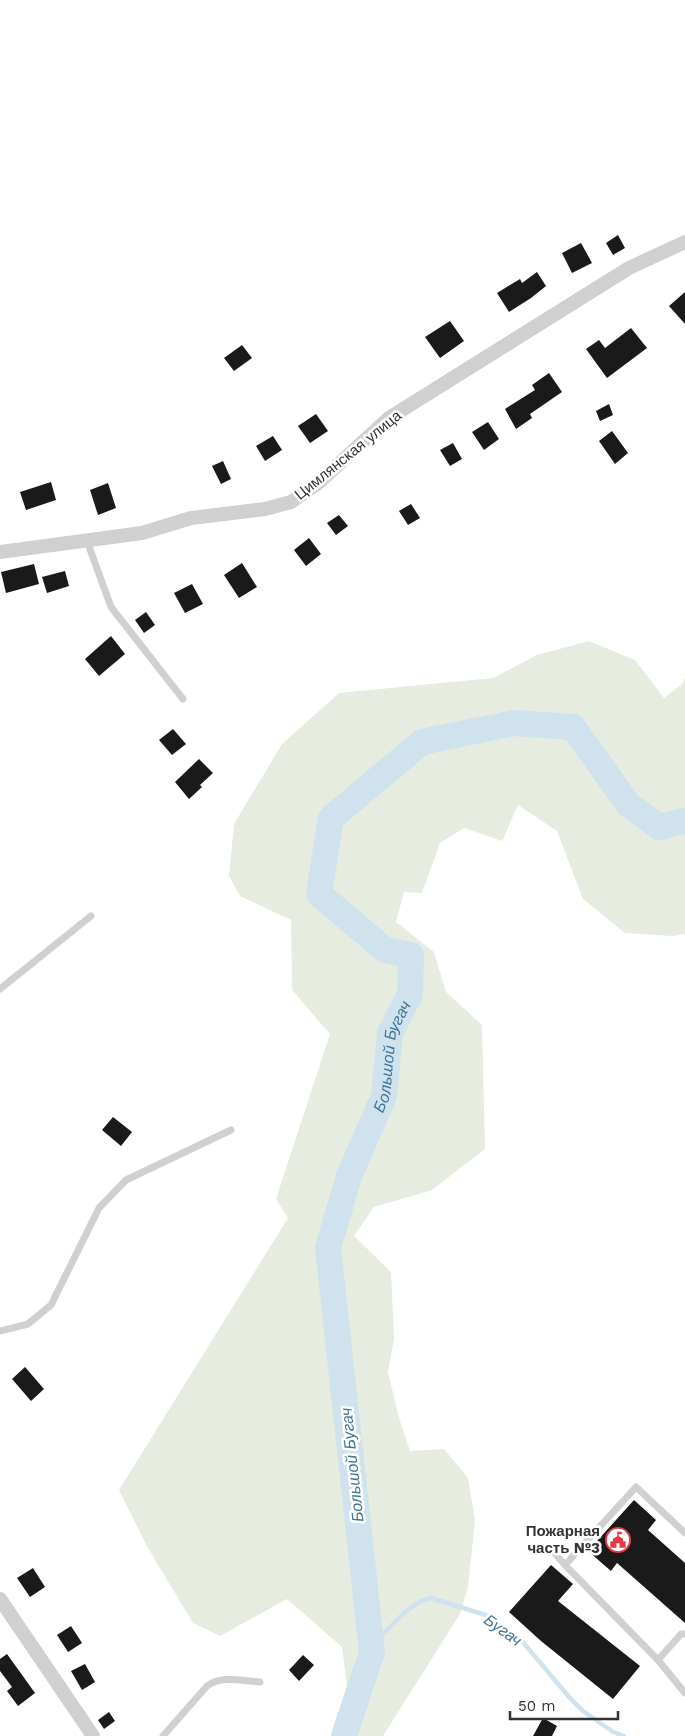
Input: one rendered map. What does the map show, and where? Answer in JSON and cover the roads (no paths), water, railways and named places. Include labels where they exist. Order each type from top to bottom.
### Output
[{"type":"street","name":"Цимлянская улица","points":[[0,552],[142,533],[192,518],[265,509],[291,502],[317,484],[389,418],[629,268],[685,242]]},
{"type":"street","points":[[0,1599],[93,1736]]},
{"type":"lane","points":[[87,541],[110,607],[183,699]]},
{"type":"lane","points":[[0,989],[91,916]]},
{"type":"lane","points":[[0,1331],[28,1324],[51,1305],[99,1208],[126,1180],[231,1130]]},
{"type":"lane","points":[[565,1565],[636,1487],[685,1532]]},
{"type":"lane","points":[[550,1548],[658,1660],[685,1694]]},
{"type":"lane","points":[[658,1660],[681,1634],[685,1634]]},
{"type":"lane","points":[[163,1736],[207,1686],[214,1681],[223,1679],[260,1682]]},
{"type":"waterway","name":"Большой Бугач","points":[[344,1736],[372,1652],[328,1248],[349,1176],[384,1096],[390,1033],[410,994],[411,955],[385,950],[319,894],[331,818],[422,742],[514,723],[573,727],[628,804],[659,827],[685,821]]},
{"type":"waterway","name":"Бугач","points":[[372,1652],[379,1638],[405,1612],[421,1601],[431,1598],[486,1615],[521,1640],[583,1711],[613,1732],[624,1736]]},
{"type":"place","name":"Пожарная часть №3","points":[[618,1540]]}]
